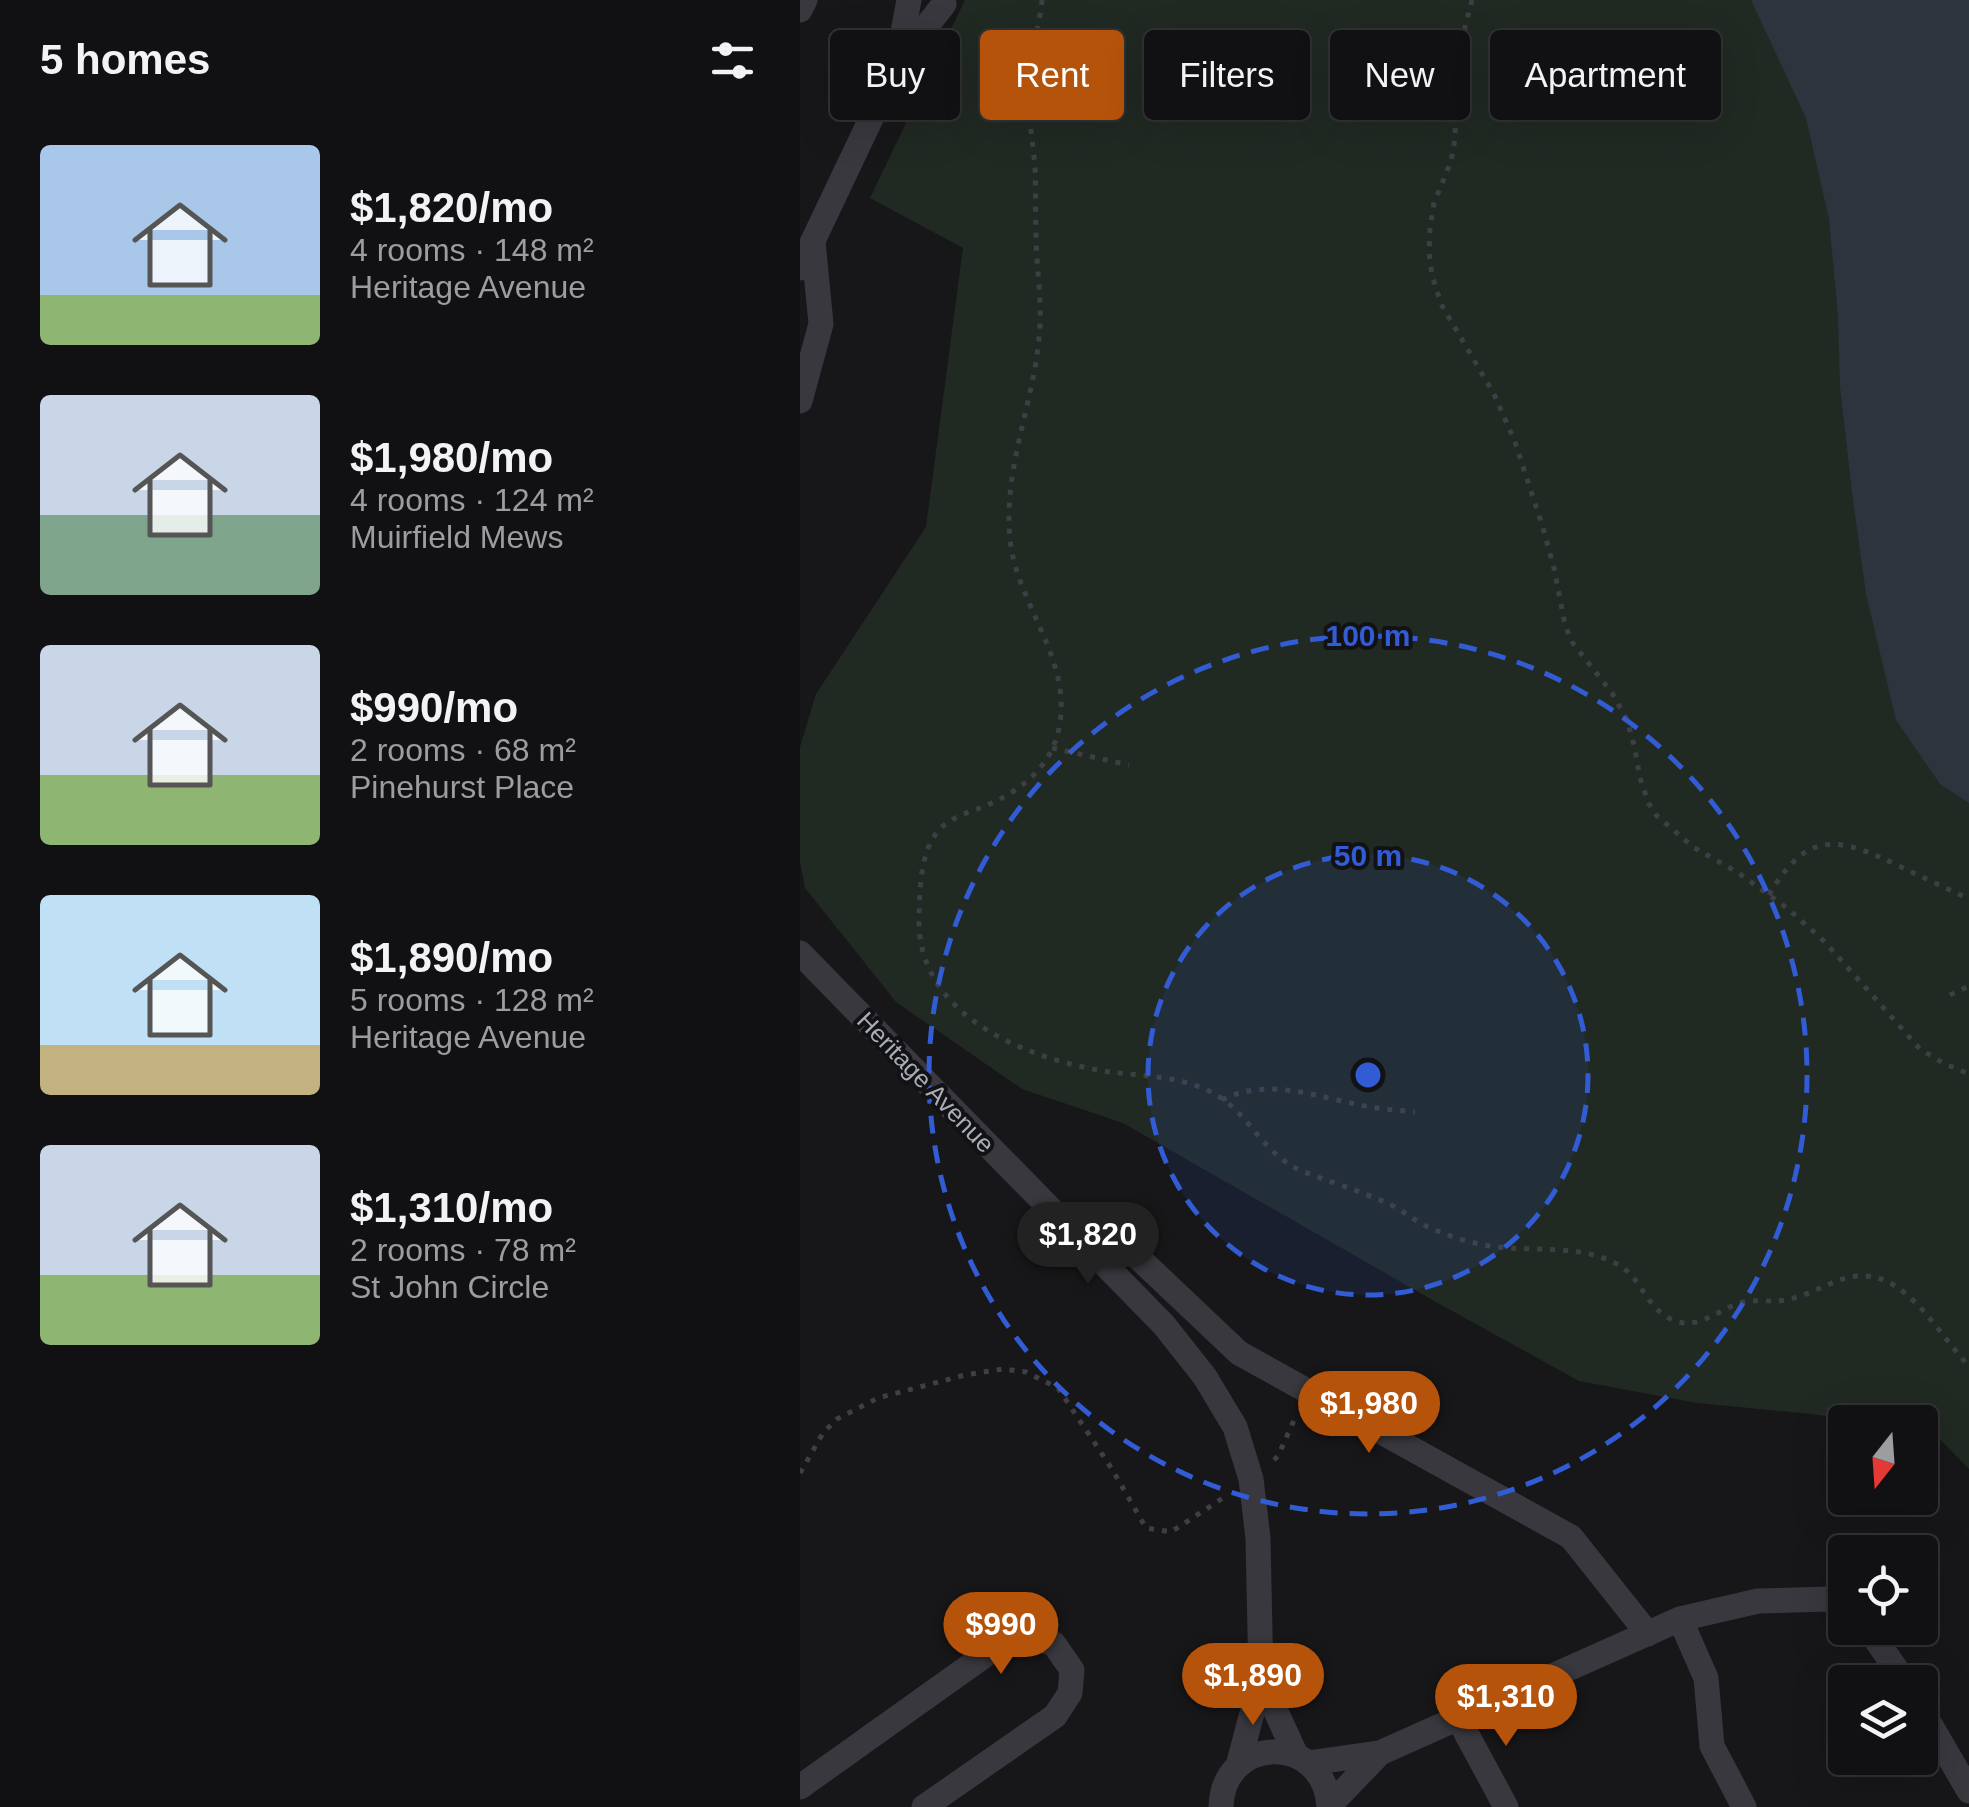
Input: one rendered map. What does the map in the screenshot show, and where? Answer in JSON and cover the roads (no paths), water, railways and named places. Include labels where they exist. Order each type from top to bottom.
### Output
[{"type":"street","points":[[800,10],[805,0]]},
{"type":"street","points":[[903,30],[909,0]]},
{"type":"street","points":[[920,30],[939,1]]},
{"type":"street","points":[[800,268],[870,120]]},
{"type":"street","points":[[800,401],[820,324],[813,241]]},
{"type":"street","name":"Heritage Avenue","points":[[800,953],[1164,1326],[1204,1377],[1235,1426],[1251,1478],[1258,1538],[1261,1679],[1238,1766],[1226,1780],[1221,1807]]},
{"type":"street","points":[[1125,1245],[1238,1353],[1571,1537],[1648,1634]]},
{"type":"street","points":[[1329,1806],[1380,1754],[1680,1619],[1758,1602],[1828,1599]]},
{"type":"street","points":[[1680,1619],[1706,1678],[1712,1746],[1744,1807]]},
{"type":"street","points":[[800,1787],[995,1648],[1026,1635],[1054,1644],[1072,1670],[1070,1694],[1055,1716],[924,1807]]},
{"type":"street","name":"Heritage Avenue","points":[[1261,1679],[1302,1759],[1321,1777],[1329,1806]]},
{"type":"street","points":[[1458,1718],[1506,1807]]},
{"type":"street","points":[[1938,1737],[1969,1790]]},
{"type":"street","points":[[1238,1766],[1265,1752],[1278,1751],[1302,1759],[1380,1754]]}]
